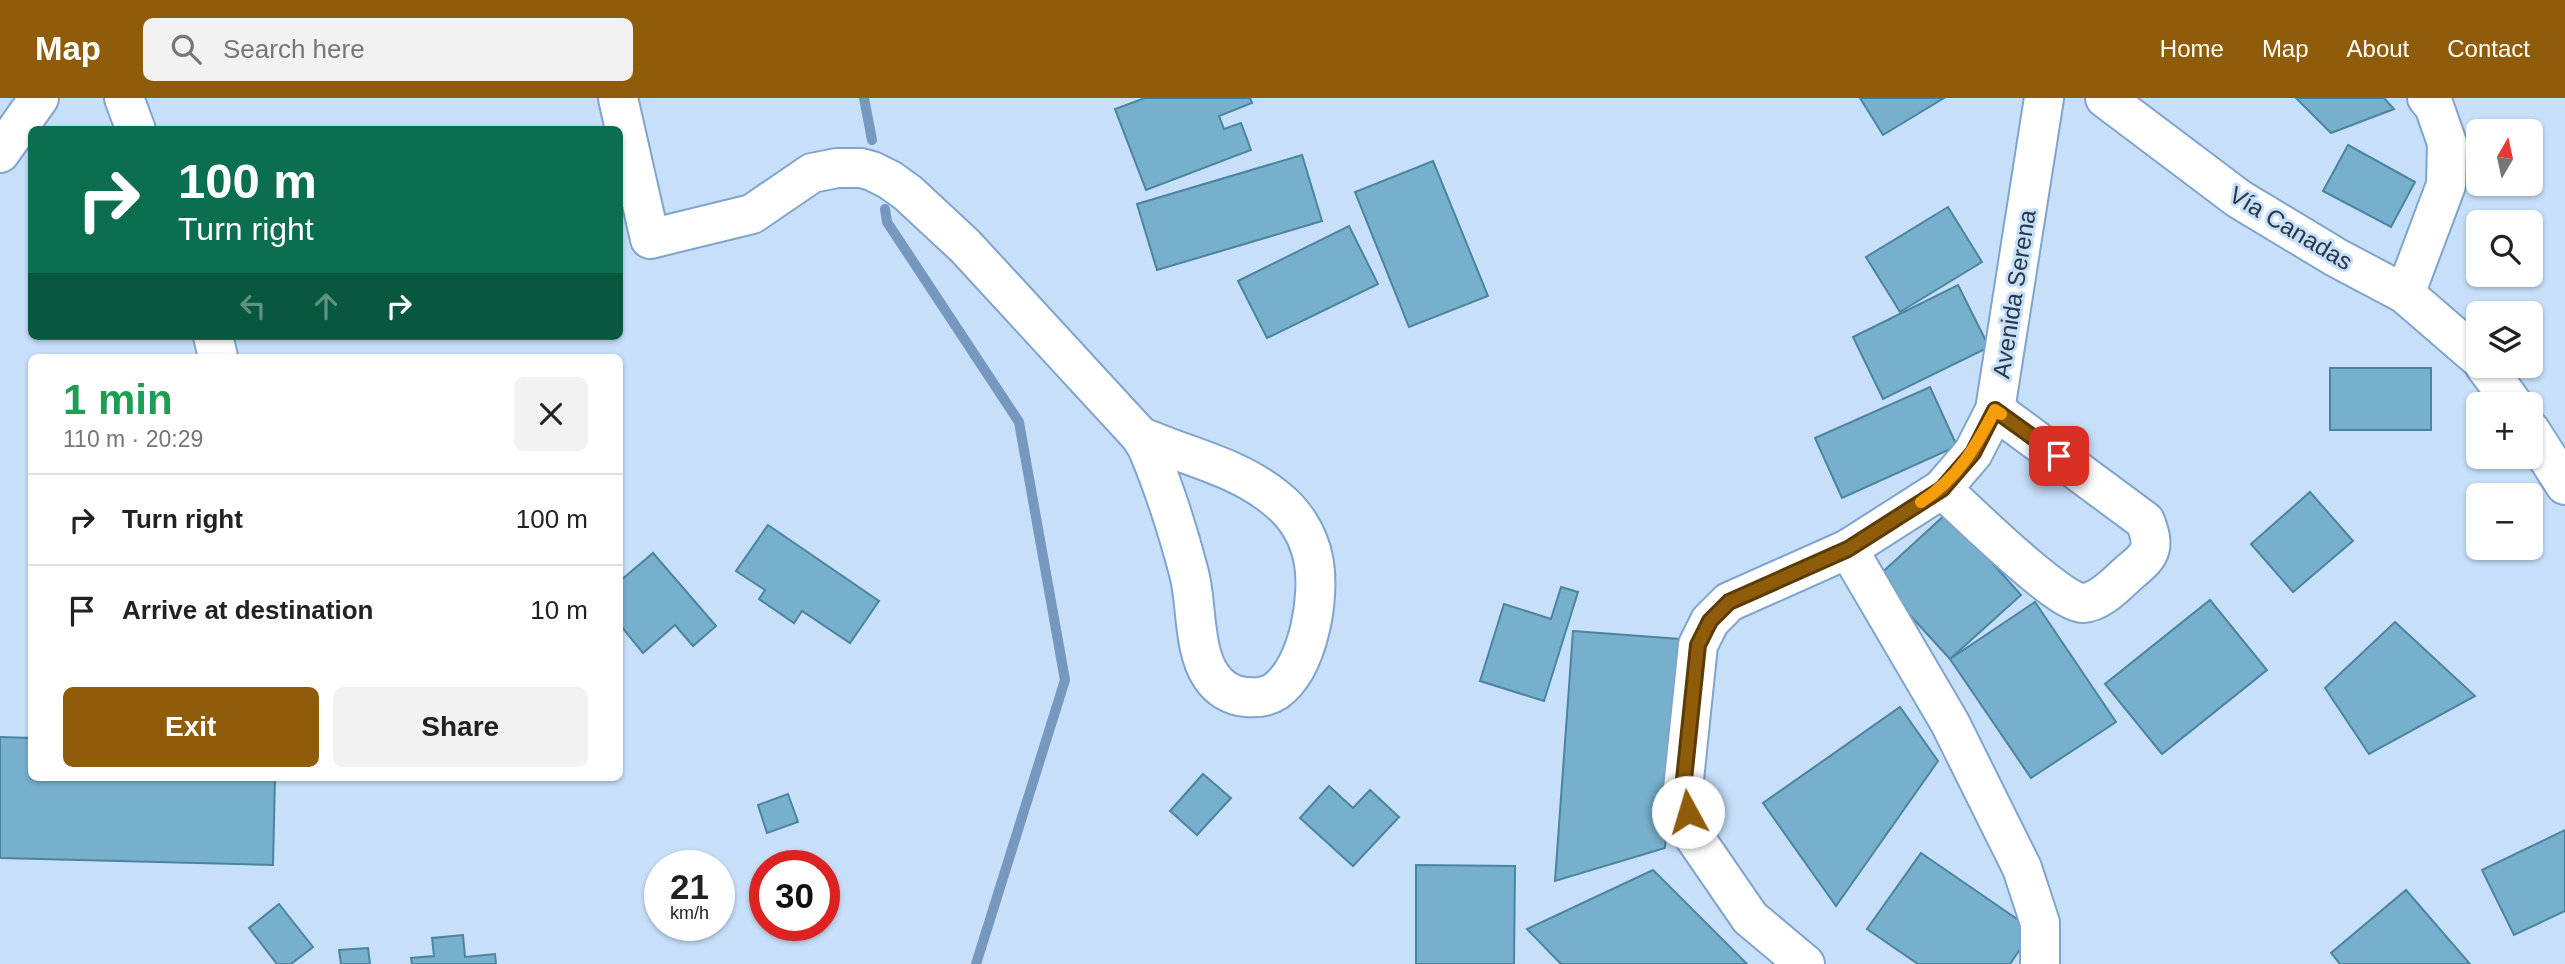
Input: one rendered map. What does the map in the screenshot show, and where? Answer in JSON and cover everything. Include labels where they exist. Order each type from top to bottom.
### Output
[{"type":"street","points":[[0,153],[39,98]]},
{"type":"street","points":[[124,98],[134,126]]},
{"type":"street","points":[[618,98],[650,239],[752,214],[812,173],[837,167],[872,171],[908,193],[965,246],[1140,436],[1154,464],[1189,574],[1201,649],[1210,675],[1227,692],[1238,696],[1265,696],[1276,691],[1296,664],[1313,617],[1314,567],[1308,542],[1300,525],[1274,497],[1245,478],[1140,436]]},
{"type":"street","name":"Avenida Serena","points":[[1805,964],[1750,918],[1693,835],[1683,789],[1698,645],[1710,621],[1729,602],[1848,549],[1942,489],[1973,453],[1995,410],[2044,98]]},
{"type":"street","name":"Vía Canadas","points":[[2105,98],[2239,199],[2337,258],[2405,294],[2466,347]]},
{"type":"street","points":[[2405,294],[2446,185],[2447,143],[2434,106],[2427,98]]},
{"type":"street","points":[[1942,489],[2063,596],[2079,604],[2095,601],[2148,558],[2152,539],[2145,522],[1995,410]]},
{"type":"street","points":[[2543,450],[2565,485]]},
{"type":"street","points":[[1848,549],[1950,723],[2022,869],[2040,923],[2040,964]]},
{"type":"building","points":[[1145,98],[1250,98],[1252,103],[1219,116],[1224,129],[1241,123],[1251,150],[1146,190],[1115,109]]},
{"type":"building","points":[[1860,98],[1944,98],[1883,135]]},
{"type":"building","points":[[2296,98],[2384,98],[2394,109],[2331,133]]},
{"type":"building","points":[[2348,145],[2415,182],[2391,227],[2323,191]]},
{"type":"building","points":[[1302,155],[1322,221],[1157,270],[1137,204]]},
{"type":"building","points":[[1433,161],[1488,296],[1409,327],[1355,192]]},
{"type":"building","points":[[1948,207],[1982,262],[1900,312],[1866,257]]},
{"type":"building","points":[[1349,226],[1378,284],[1267,338],[1238,281]]},
{"type":"building","points":[[1958,285],[1989,347],[1883,399],[1853,337]]},
{"type":"building","points":[[2330,368],[2431,368],[2431,430],[2330,430]]},
{"type":"building","points":[[1930,387],[1957,446],[1842,498],[1815,438]]},
{"type":"building","points":[[2310,492],[2353,541],[2293,592],[2251,544]]},
{"type":"building","points":[[1947,513],[2021,595],[1950,659],[1876,578]]},
{"type":"building","points":[[768,525],[879,601],[850,643],[802,611],[794,623],[759,599],[765,590],[736,571]]},
{"type":"building","points":[[653,553],[716,626],[693,646],[675,625],[643,653],[623,629],[623,578]]},
{"type":"building","points":[[1561,587],[1578,592],[1544,701],[1480,681],[1504,604],[1551,619]]},
{"type":"building","points":[[2210,600],[2267,670],[2162,754],[2105,684]]},
{"type":"building","points":[[2035,602],[2116,722],[2031,778],[1950,659]]},
{"type":"building","points":[[2395,622],[2475,696],[2369,754],[2325,688]]},
{"type":"building","points":[[1573,631],[1680,639],[1665,848],[1555,881]]},
{"type":"building","points":[[1900,707],[1938,761],[1836,906],[1763,803]]},
{"type":"building","points":[[0,737],[28,738],[28,781],[275,781],[273,865],[0,858]]},
{"type":"building","points":[[1203,774],[1231,798],[1197,835],[1170,811]]},
{"type":"building","points":[[1329,786],[1353,808],[1370,790],[1399,817],[1353,866],[1300,818]]},
{"type":"building","points":[[788,794],[798,822],[767,833],[758,805]]},
{"type":"building","points":[[2565,830],[2565,911],[2514,935],[2482,870]]},
{"type":"building","points":[[1921,853],[2033,930],[2010,964],[1918,964],[1867,929]]},
{"type":"building","points":[[1416,865],[1515,866],[1514,964],[1416,964]]},
{"type":"building","points":[[1653,870],[1747,964],[1561,964],[1527,929]]},
{"type":"building","points":[[2406,890],[2470,964],[2340,964],[2331,953]]},
{"type":"building","points":[[279,904],[313,947],[291,964],[277,964],[249,928]]},
{"type":"building","points":[[463,935],[465,957],[495,954],[496,964],[412,964],[411,958],[434,956],[432,938]]},
{"type":"building","points":[[368,948],[370,964],[341,964],[339,950]]},
{"type":"waterway","points":[[864,98],[872,140]]},
{"type":"waterway","points":[[885,209],[887,222],[1019,422],[1065,680],[976,964]]},
{"type":"slow traffic","points":[[1921,502],[1942,489],[1973,453],[1995,410],[2001,414]]},
{"type":"route","points":[[1688,812],[1683,789],[1698,645],[1710,621],[1729,602],[1848,549],[1942,489],[1973,453],[1995,410],[2059,456]]}]
